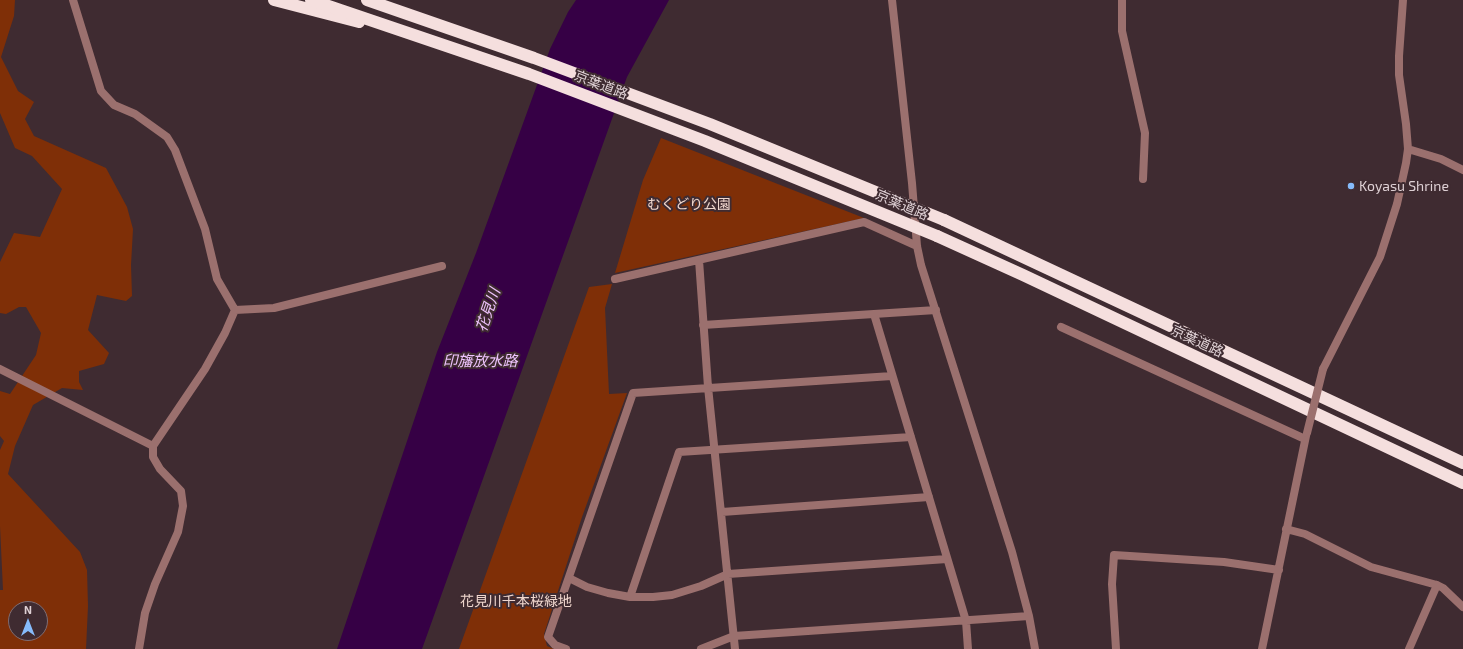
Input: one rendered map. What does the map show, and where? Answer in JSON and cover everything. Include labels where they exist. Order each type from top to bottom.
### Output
[{"type":"highway","points":[[274,0],[340,16],[466,52]]},
{"type":"highway","name":"京葉道路","points":[[311,0],[466,52],[705,141],[937,236],[1023,275],[1463,483]]},
{"type":"highway","name":"京葉道路","points":[[367,0],[472,36],[710,124],[944,220],[1463,464]]},
{"type":"highway","points":[[382,0],[472,36]]},
{"type":"street","points":[[73,0],[101,91],[114,105],[135,114],[167,137],[175,150],[205,229],[217,279],[235,310]]},
{"type":"street","points":[[892,0],[912,183],[917,246],[921,265],[1012,552],[1029,616],[1035,649]]},
{"type":"street","points":[[1122,0],[1122,31],[1145,132],[1142,179]]},
{"type":"street","points":[[1262,649],[1306,436],[1323,369],[1380,257],[1397,204],[1408,149],[1399,56],[1403,0]]},
{"type":"street","points":[[1408,149],[1441,159],[1463,170]]},
{"type":"street","points":[[615,279],[864,222],[917,246]]},
{"type":"street","points":[[699,260],[708,387],[735,649]]},
{"type":"street","points":[[235,310],[274,308],[442,266]]},
{"type":"street","points":[[139,649],[145,613],[154,584],[178,532],[183,506],[180,491],[160,469],[153,457],[153,446],[205,369],[225,333],[235,310]]},
{"type":"street","points":[[703,325],[936,310]]},
{"type":"street","points":[[874,314],[966,621],[968,649]]},
{"type":"street","points":[[1061,327],[1306,436]]},
{"type":"street","points":[[0,369],[153,446]]},
{"type":"street","points":[[566,649],[555,645],[548,637],[633,393],[892,376]]},
{"type":"street","points":[[630,597],[679,452],[911,437]]},
{"type":"street","points":[[722,512],[929,498]]},
{"type":"street","points":[[1286,529],[1306,534],[1371,566],[1390,573],[1437,584],[1463,608]]},
{"type":"street","points":[[1116,649],[1112,584],[1114,555],[1224,562],[1278,570]]},
{"type":"street","points":[[569,578],[587,587],[630,597],[672,595],[701,586],[728,574],[947,559]]},
{"type":"street","points":[[1409,649],[1437,584]]},
{"type":"street","points":[[701,649],[734,636],[1029,616]]},
{"type":"green space","points":[[0,0],[15,0],[14,16],[1,57],[18,91],[34,102],[25,119],[34,136],[106,168],[127,207],[133,229],[131,265],[132,296],[126,301],[97,295],[88,330],[109,353],[104,364],[79,371],[79,382],[83,390],[62,388],[33,405],[15,446],[8,474],[80,552],[87,570],[88,606],[86,649],[0,649],[0,590],[3,590],[0,526],[0,450],[4,441],[0,436],[0,391],[10,394],[36,355],[41,333],[26,307],[19,307],[6,314],[0,313],[0,262],[14,233],[40,237],[62,189],[32,156],[15,148],[0,113]]},
{"type":"green space","name":"むくどり公園","points":[[661,138],[864,218],[615,273],[643,180]]},
{"type":"green space","name":"花見川千本桜緑地","points":[[612,284],[605,308],[609,394],[627,393],[582,517],[544,634],[547,646],[554,649],[459,649],[589,287]]},
{"type":"water","name":"印旛放水路","points":[[576,0],[669,0],[627,77],[422,649],[337,649],[437,352],[476,253],[550,49],[568,12]]},
{"type":"place","name":"Koyasu Shrine","points":[[1351,186]]},
{"type":"water label","name":"花見川","points":[[488,310]]}]
